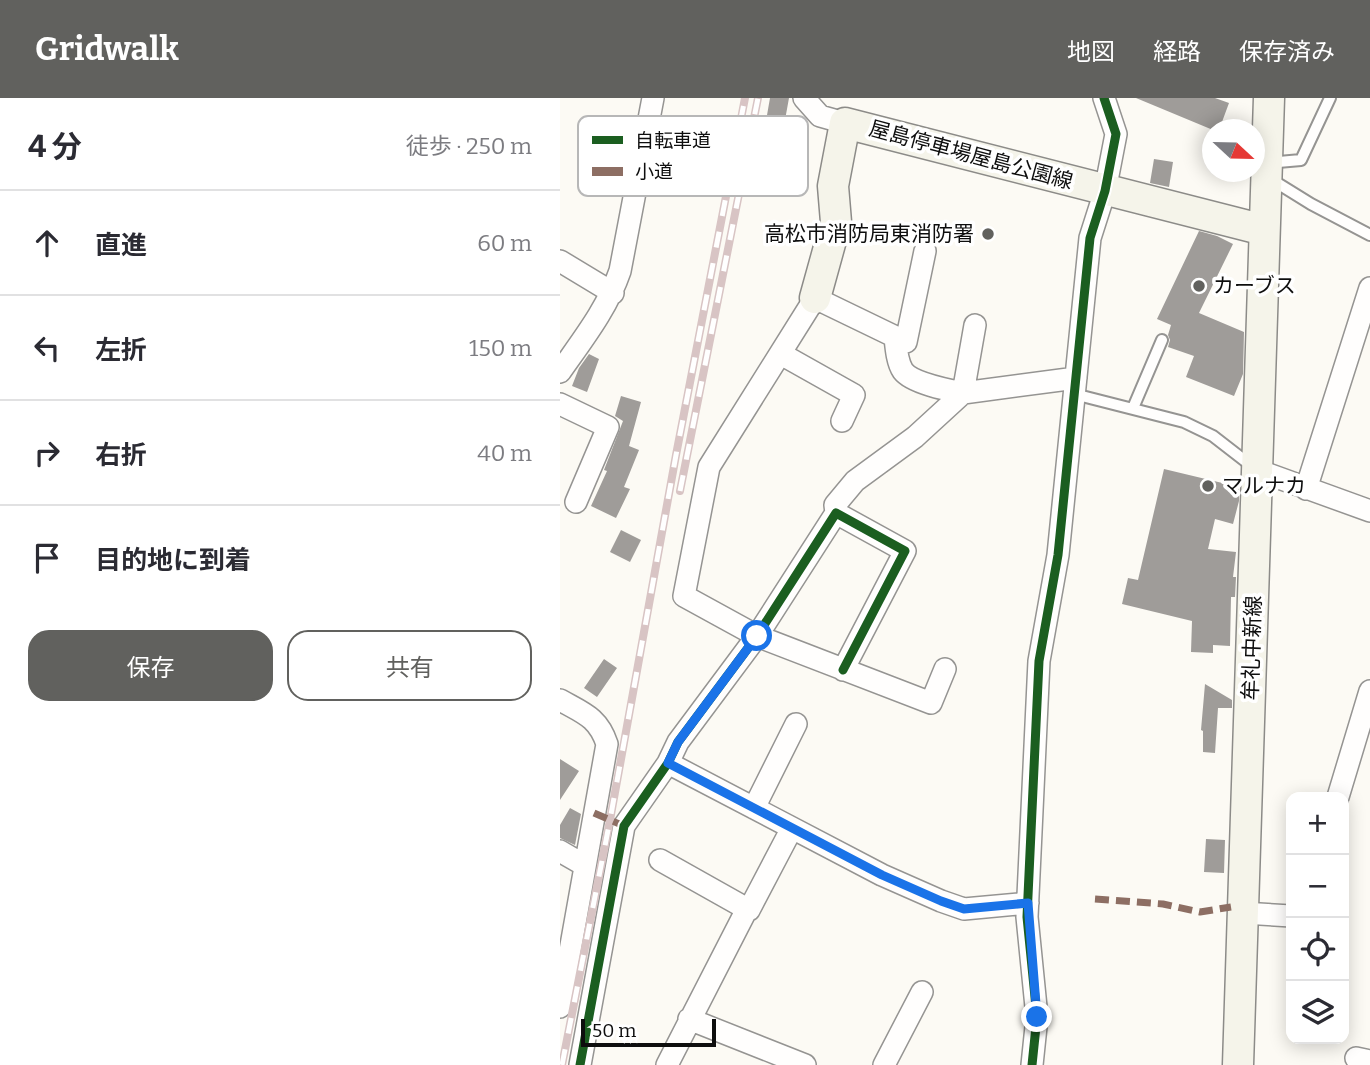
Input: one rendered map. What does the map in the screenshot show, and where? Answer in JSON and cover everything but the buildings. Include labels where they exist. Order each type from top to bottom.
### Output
[{"type":"main road","points":[[1264,230],[1269,98]]},
{"type":"main road","name":"屋島停車場屋島公園線","points":[[815,298],[836,222],[833,186],[845,122],[1264,230]]},
{"type":"main road","name":"牟礼中新線","points":[[1238,1065],[1264,230]]},
{"type":"street","points":[[650,116],[653,98]]},
{"type":"street","points":[[804,98],[820,116],[845,122]]},
{"type":"street","points":[[1032,1065],[1037,1017],[1028,903],[1040,661],[1058,555],[1090,238],[1105,191],[1116,134],[1104,98]]},
{"type":"street","points":[[564,358],[613,293],[620,271],[634,196]]},
{"type":"street","points":[[925,251],[906,342],[815,298],[709,467],[684,596],[757,636],[931,703],[945,669]]},
{"type":"street","points":[[560,261],[613,293]]},
{"type":"street","points":[[1306,489],[1370,288]]},
{"type":"street","points":[[580,1065],[624,825],[668,763],[678,742],[757,636],[836,513],[835,506],[855,481],[915,438],[963,393],[975,325]]},
{"type":"street","points":[[895,337],[903,371],[909,376],[963,393],[1075,386]]},
{"type":"street","points":[[781,354],[854,395],[842,421]]},
{"type":"street","points":[[560,404],[608,427],[576,502]]},
{"type":"street","points":[[1257,470],[1370,511]]},
{"type":"street","points":[[836,513],[905,551],[843,670]]},
{"type":"street","points":[[1340,792],[1370,691]]},
{"type":"street","points":[[560,700],[586,714],[601,727],[607,744],[560,1004]]},
{"type":"street","points":[[754,808],[796,724]]},
{"type":"street","points":[[668,763],[882,875],[964,909],[1028,903]]},
{"type":"street","points":[[667,1065],[747,909],[749,910],[793,828]]},
{"type":"street","points":[[560,851],[584,865]]},
{"type":"street","points":[[660,860],[747,909]]},
{"type":"street","points":[[1243,913],[1286,916]]},
{"type":"street","points":[[884,1065],[922,992]]},
{"type":"street","points":[[689,1019],[805,1065]]},
{"type":"lane","points":[[1266,170],[1301,160],[1330,98]]},
{"type":"lane","points":[[1266,170],[1311,204],[1370,235]]},
{"type":"lane","points":[[1133,408],[1162,340]]},
{"type":"lane","points":[[1075,386],[1133,408],[1184,422],[1213,436],[1257,470]]},
{"type":"railway","points":[[742,116],[745,98]]},
{"type":"railway","points":[[754,116],[758,98]]},
{"type":"railway","points":[[562,1065],[726,196]]},
{"type":"railway","points":[[680,491],[739,196]]},
{"type":"marked path","points":[[594,813],[624,826]]},
{"type":"marked path","points":[[1095,899],[1163,904],[1200,912],[1231,907]]},
{"type":"cycle path","points":[[1032,1065],[1037,1017],[1027,917],[1039,661],[1058,555],[1090,238],[1105,191],[1116,134],[1104,98]]},
{"type":"cycle path","points":[[580,1065],[624,826],[668,763],[678,742],[757,636],[836,513],[905,551],[843,670]]},
{"type":"place","name":"高松市消防局東消防署","points":[[988,234]]},
{"type":"place","name":"カーブス","points":[[1199,286]]},
{"type":"place","name":"マルナカ","points":[[1208,486]]},
{"type":"route","points":[[757,636],[678,742],[668,763],[882,875],[941,901],[964,909],[1028,903],[1037,1017]]}]
